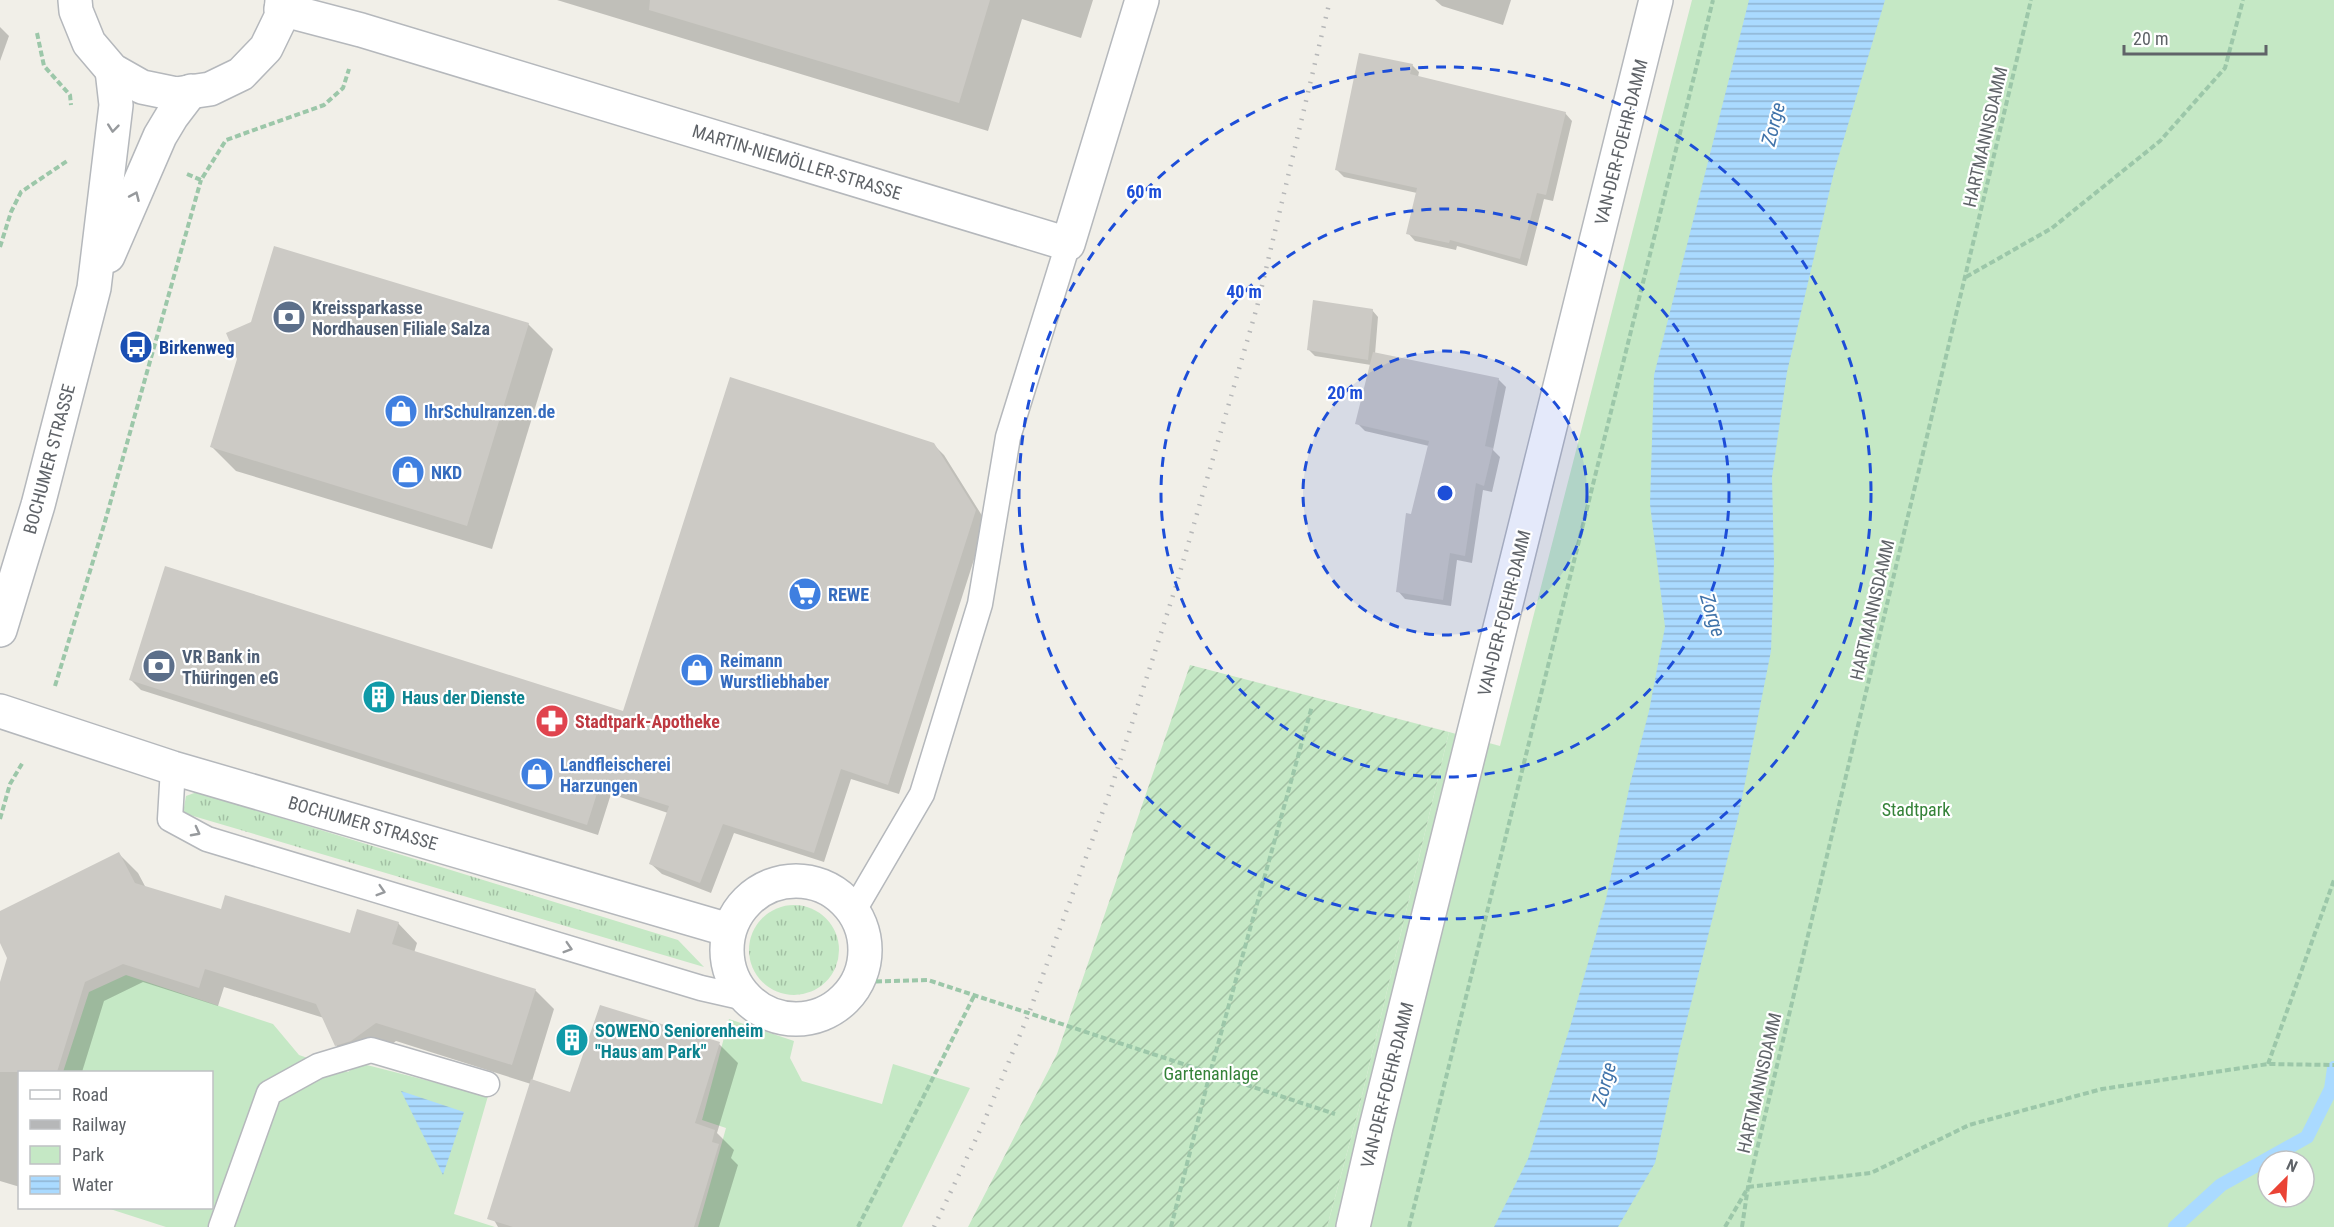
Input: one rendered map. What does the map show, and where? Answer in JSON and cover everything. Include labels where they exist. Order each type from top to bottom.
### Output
[{"type":"street","points":[[75,0],[76,11],[89,43],[112,70],[141,87],[176,94],[210,89],[241,74],[266,48],[281,17],[282,4]]},
{"type":"street","points":[[1068,244],[1142,0]]},
{"type":"street","name":"VAN-DER-FOEHR-DAMM","points":[[1353,1227],[1656,0]]},
{"type":"street","name":"MARTIN-NIEMÖLLER-STRASSE","points":[[282,4],[1068,244]]},
{"type":"street","name":"BOCHUMER STRASSE","points":[[0,630],[38,505],[94,288],[116,105],[112,70]]},
{"type":"street","name":"BOCHUMER STRASSE","points":[[94,288],[160,136],[191,92]]},
{"type":"street","name":"BOCHUMER STRASSE","points":[[0,711],[173,768],[729,930]]},
{"type":"street","points":[[785,881],[809,883],[836,894],[853,912],[863,934],[865,958],[858,982],[845,1000],[825,1013],[795,1020],[771,1015],[745,998],[732,978],[726,954],[729,930],[740,909],[757,892],[785,881]]},
{"type":"lane","points":[[853,912],[922,794],[980,604],[1008,437],[1068,244]]},
{"type":"lane","points":[[173,768],[170,819],[207,838],[689,985],[745,998]]},
{"type":"lane","points":[[221,1227],[269,1093],[318,1066],[371,1050],[487,1084]]},
{"type":"path","points":[[1409,1227],[1713,0]]},
{"type":"path","name":"HARTMANNSDAMM","points":[[1742,1227],[1748,1188],[2031,0]]},
{"type":"path","points":[[1965,277],[2052,228],[2160,141],[2225,68],[2243,0]]},
{"type":"path","points":[[37,32],[44,66],[70,95],[72,115]]},
{"type":"path","points":[[0,819],[10,784],[44,725],[104,525],[201,180],[226,140],[324,105],[343,88],[352,59]]},
{"type":"path","points":[[0,247],[1,238],[21,192],[68,161],[70,152]]},
{"type":"path","points":[[179,172],[201,180]]},
{"type":"path","points":[[1171,1227],[1210,1073],[1312,706]]},
{"type":"path","points":[[2268,1064],[2334,880]]},
{"type":"path","points":[[858,982],[928,980],[1376,1127]]},
{"type":"path","points":[[858,1227],[974,996]]},
{"type":"path","points":[[1725,1227],[1748,1188],[1871,1173],[1969,1125],[2102,1089],[2268,1064],[2334,1065]]},
{"type":"green space","name":"Stadtpark","points":[[1692,0],[2334,0],[2334,1227],[1327,1227],[1358,1112],[1449,732],[1500,746]]},
{"type":"green space","name":"Gartenanlage","points":[[1190,665],[1449,732],[1358,1112],[1327,1227],[968,1227],[1057,1054]]},
{"type":"green space","points":[[197,792],[678,940],[704,967],[183,813],[186,796]]},
{"type":"green space","points":[[794,905],[811,909],[826,918],[835,933],[839,950],[835,967],[826,982],[811,991],[794,995],[777,991],[762,982],[753,967],[749,950],[753,933],[762,918],[777,909]]},
{"type":"green space","points":[[126,975],[273,1024],[299,1055],[348,1072],[359,1063],[488,1096],[454,1214],[495,1227],[166,1227],[110,1209],[213,1209],[213,1071],[63,1071],[89,992]]},
{"type":"green space","points":[[729,1019],[794,1041],[790,1058],[802,1081],[882,1104],[893,1064],[970,1088],[902,1227],[698,1227],[726,1128],[702,1120]]},
{"type":"water","name":"Zorge","points":[[1749,0],[1885,0],[1834,172],[1787,372],[1772,477],[1774,562],[1771,651],[1739,813],[1679,1051],[1655,1163],[1618,1227],[1494,1227],[1528,1159],[1570,1027],[1606,899],[1630,784],[1649,711],[1665,627],[1650,504],[1654,375]]},
{"type":"water","points":[[401,1091],[464,1112],[443,1175]]},
{"type":"building","points":[[650,0],[990,0],[959,103],[649,10]]},
{"type":"building","points":[[1359,53],[1413,64],[1410,74],[1566,112],[1546,195],[1537,193],[1520,259],[1450,240],[1449,243],[1406,234],[1417,188],[1335,170]]},
{"type":"building","points":[[274,246],[529,323],[467,526],[210,447],[237,359],[226,333],[251,322]]},
{"type":"building","points":[[1313,300],[1373,309],[1368,360],[1307,350]]},
{"type":"building","points":[[1373,352],[1499,378],[1485,446],[1493,448],[1484,486],[1476,483],[1465,556],[1450,553],[1443,600],[1396,592],[1406,513],[1411,514],[1429,441],[1355,424]]},
{"type":"building","name":"REWE","points":[[730,377],[934,443],[976,510],[888,785],[841,769],[814,853],[723,824],[700,883],[649,864],[669,806],[600,784],[587,825],[129,680],[165,566],[623,711]]},
{"type":"building","points":[[119,852],[135,883],[221,909],[225,895],[350,933],[357,909],[399,922],[392,944],[536,989],[512,1065],[376,1023],[351,1041],[335,1046],[316,1004],[205,969],[199,988],[123,964],[85,982],[57,1071],[0,1072],[0,982],[7,958],[0,943],[0,911]]},
{"type":"building","points":[[600,1005],[720,1042],[695,1123],[715,1130],[712,1142],[719,1144],[694,1227],[513,1227],[487,1219],[531,1079],[570,1092]]},
{"type":"waterway","points":[[2175,1227],[2221,1185],[2307,1137],[2331,1089],[2334,1068]]},
{"type":"railway","points":[[934,1227],[983,1124],[1029,1013],[1111,789],[1176,586],[1257,307],[1330,0]]},
{"type":"place","name":"Kreissparkasse Nordhausen Filiale Salza","points":[[289,317]]},
{"type":"place","name":"Birkenweg","points":[[136,347]]},
{"type":"place","name":"IhrSchulranzen.de","points":[[401,411]]},
{"type":"place","name":"NKD","points":[[408,472]]},
{"type":"place","name":"REWE","points":[[805,594]]},
{"type":"place","name":"VR Bank in Thüringen eG","points":[[159,666]]},
{"type":"place","name":"Reimann Wurstliebhaber","points":[[697,670]]},
{"type":"place","name":"Haus der Dienste","points":[[379,697]]},
{"type":"place","name":"Stadtpark-Apotheke","points":[[552,721]]},
{"type":"place","name":"Landfleischerei Harzungen","points":[[537,774]]},
{"type":"place","name":"SOWENO Seniorenheim \"Haus am Park\"","points":[[572,1040]]}]
